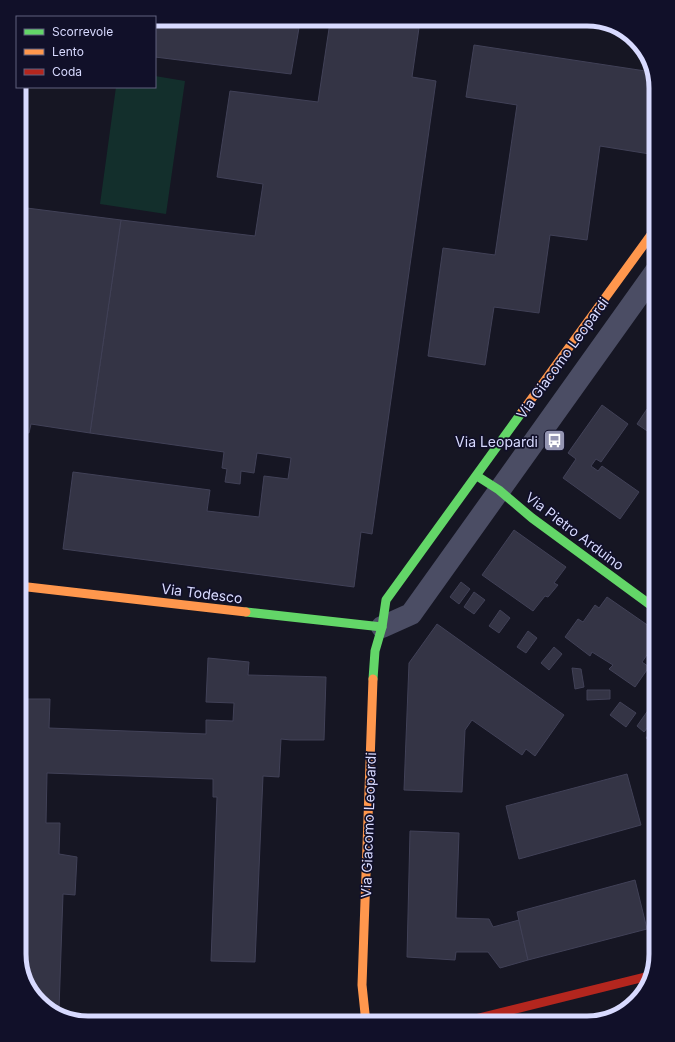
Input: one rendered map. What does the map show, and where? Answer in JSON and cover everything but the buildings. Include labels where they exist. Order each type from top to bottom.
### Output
[{"type":"street","name":"Via Giacomo Leopardi","points":[[365,1016],[362,985],[373,667],[375,651],[382,628],[386,600],[649,246]]},
{"type":"street","name":"Via Giacomo Leopardi","points":[[382,628],[411,614],[649,281]]},
{"type":"street","name":"Via Pietro Arduino","points":[[477,476],[499,490],[532,518],[649,604]]},
{"type":"street","name":"Via Todesco","points":[[26,587],[382,628]]},
{"type":"street","points":[[487,1016],[644,977]]},
{"type":"green space","points":[[156,76],[185,81],[166,214],[100,204],[116,88],[156,88]]},
{"type":"traffic: fast","points":[[373,679],[375,651],[382,627],[386,600],[522,412]]},
{"type":"traffic: fast","points":[[477,476],[499,490],[532,518],[649,604]]},
{"type":"traffic: fast","points":[[246,612],[382,627]]},
{"type":"traffic: slow","points":[[522,412],[649,238]]},
{"type":"traffic: slow","points":[[26,587],[246,612]]},
{"type":"traffic: slow","points":[[365,1016],[362,985],[373,679]]},
{"type":"traffic: jam","points":[[487,1016],[644,977]]},
{"type":"place","name":"Via Leopardi","points":[[554,441]]}]
